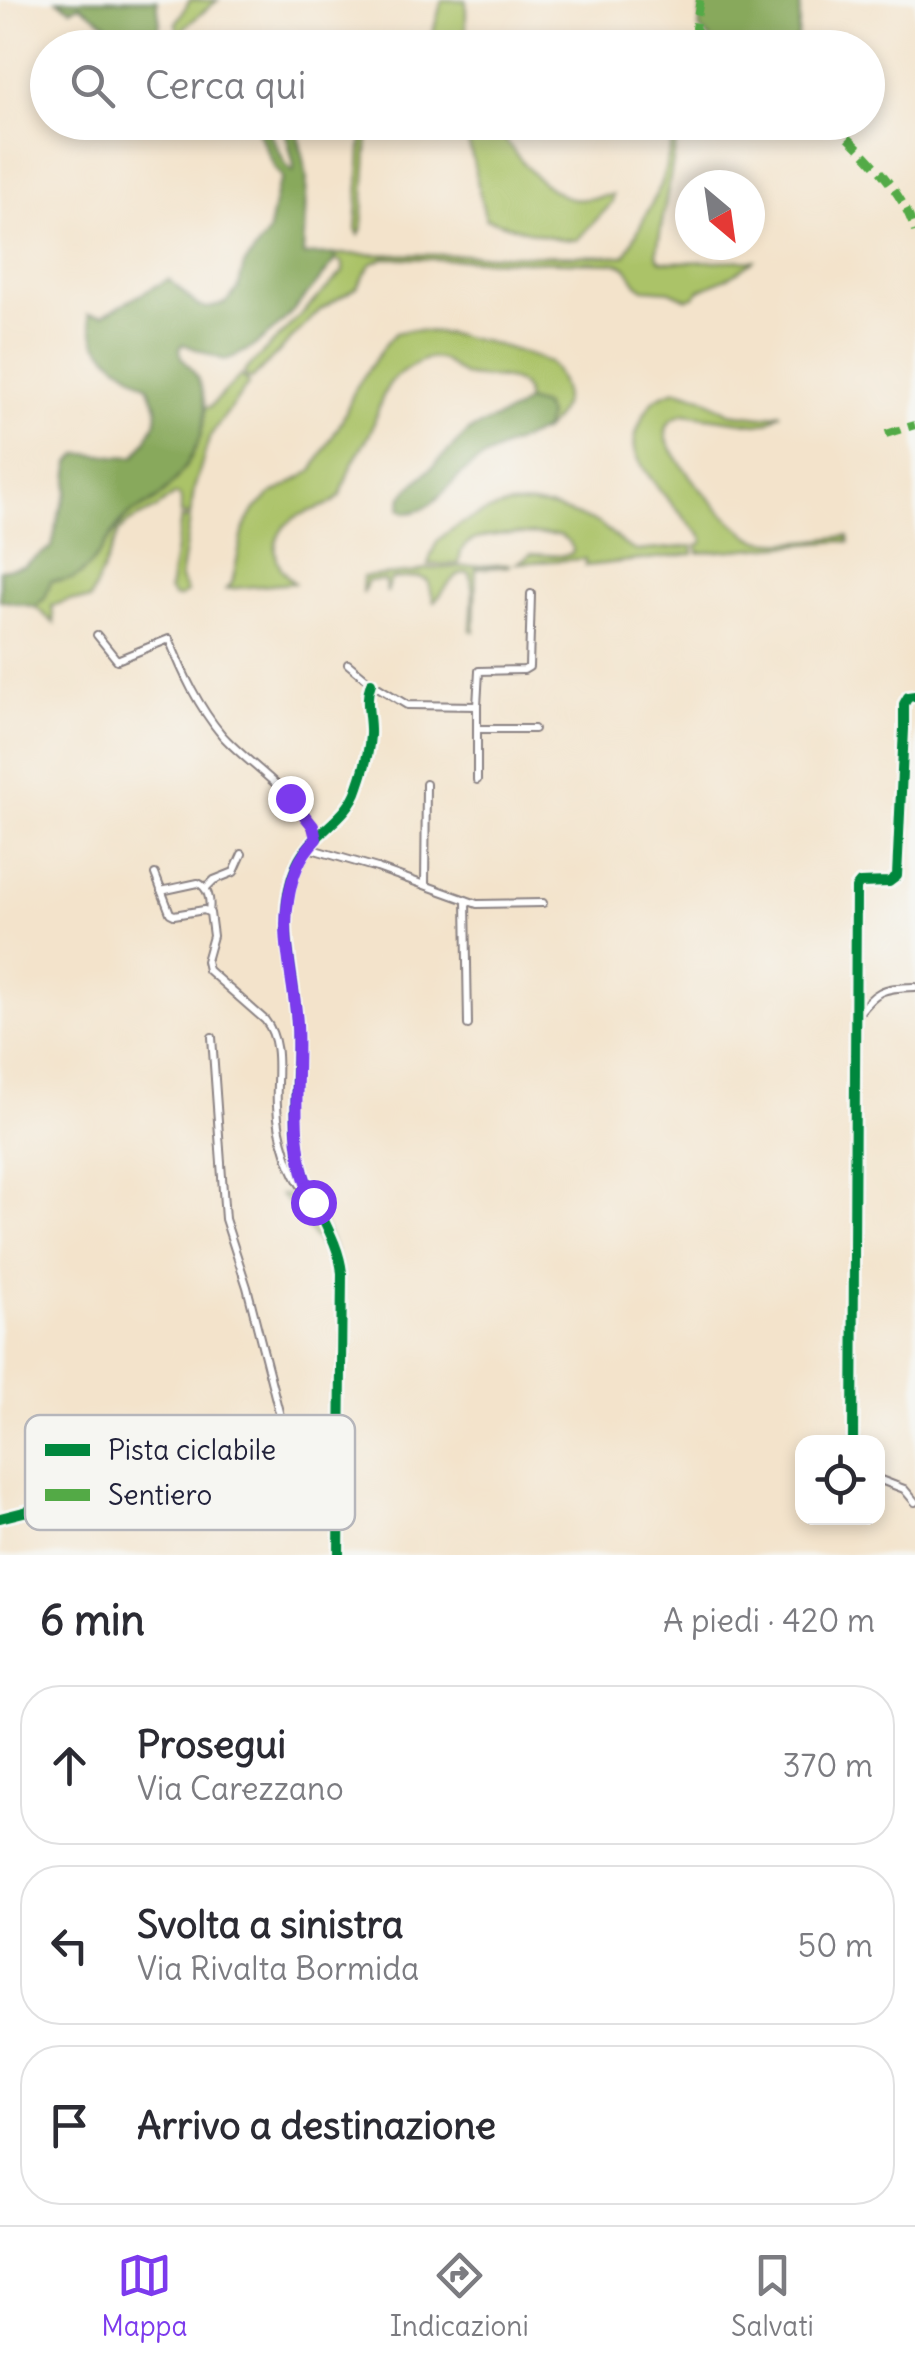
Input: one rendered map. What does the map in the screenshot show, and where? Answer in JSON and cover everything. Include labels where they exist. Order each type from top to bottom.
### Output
[{"type":"street","points":[[477,780],[479,671],[530,667],[530,594]]},
{"type":"street","points":[[97,634],[117,660],[169,639],[189,686],[213,722],[231,745],[305,814],[316,839]]},
{"type":"street","points":[[348,664],[408,706],[477,706]]},
{"type":"street","points":[[310,1197],[296,1132],[297,1024],[286,927],[288,901],[295,870],[308,848],[356,794],[367,758],[370,729],[366,699],[371,682]]},
{"type":"street","points":[[854,1435],[856,886],[891,882],[896,877],[904,704],[915,696]]},
{"type":"street","points":[[477,729],[534,729]]},
{"type":"street","points":[[425,885],[426,784]]},
{"type":"street","points":[[308,848],[486,905],[542,904]]},
{"type":"street","points":[[206,888],[234,872],[242,854]]},
{"type":"street","points":[[155,874],[174,915],[209,911]]},
{"type":"street","points":[[161,891],[198,882],[206,888],[213,936],[207,967],[266,1020],[272,1030],[281,1132],[297,1182],[310,1197],[334,1241],[341,1266],[340,1415]]},
{"type":"street","points":[[466,900],[468,1025]]},
{"type":"street","points":[[856,1018],[882,989],[915,987]]},
{"type":"street","points":[[212,1037],[226,1219],[280,1415]]},
{"type":"street","points":[[885,1482],[904,1489],[915,1502]]},
{"type":"street","points":[[0,1518],[25,1512]]},
{"type":"street","points":[[339,1530],[339,1555]]},
{"type":"green space","points":[[57,0],[157,0],[160,24],[158,30],[111,30],[80,5],[71,9]]},
{"type":"green space","points":[[190,0],[218,0],[184,30],[177,30],[176,23]]},
{"type":"green space","points":[[442,0],[466,0],[466,30],[434,30]]},
{"type":"green space","points":[[702,0],[801,0],[798,30],[699,29]]},
{"type":"green space","points":[[262,140],[274,140],[293,172],[288,140],[299,140],[307,178],[303,255],[336,254],[335,261],[285,319],[240,354],[224,360],[183,344],[182,356],[197,377],[205,410],[201,435],[183,470],[158,498],[125,518],[82,573],[72,579],[51,581],[45,598],[35,607],[0,600],[0,570],[23,566],[52,547],[67,493],[70,462],[79,454],[135,456],[156,421],[157,407],[148,386],[115,363],[96,343],[88,314],[103,315],[169,279],[198,306],[209,308],[225,303],[238,289],[244,265],[268,234],[283,178]]},
{"type":"green space","points":[[362,140],[368,140],[359,235],[356,230]]},
{"type":"green space","points":[[467,140],[506,140],[548,187],[573,199],[613,195],[612,203],[577,240],[486,219]]},
{"type":"green space","points":[[673,140],[677,140],[658,258],[671,262],[754,260],[687,299],[670,291],[644,289],[625,266],[615,263],[384,258],[371,264],[357,287],[320,310],[252,379],[244,372],[343,272],[343,265],[335,261],[336,254],[625,256],[661,185]]},
{"type":"green space","points":[[409,330],[483,341],[548,362],[563,389],[558,414],[544,430],[548,415],[543,406],[526,401],[521,384],[503,378],[464,375],[436,358],[418,363],[388,387],[341,494],[329,504],[293,519],[279,535],[278,561],[294,583],[226,589],[232,583],[244,528],[255,509],[269,496],[312,471],[342,421],[355,389],[388,341],[396,333]]},
{"type":"green space","points":[[241,375],[249,383],[210,436],[190,516],[181,514],[181,500],[174,495],[128,523],[119,532],[90,600],[69,600],[52,606],[54,623],[35,607],[45,598],[51,581],[73,579],[91,564],[127,516],[156,500],[198,444],[205,407],[210,407]]},
{"type":"green space","points":[[677,390],[702,397],[730,413],[762,417],[781,413],[757,424],[684,414],[667,427],[666,435],[678,460],[733,523],[765,541],[848,536],[849,542],[698,553],[697,546],[703,538],[654,482],[635,449],[636,434],[649,407],[655,399]]},
{"type":"green space","points":[[526,401],[543,406],[548,415],[544,430],[471,466],[426,507],[407,513],[400,509],[402,496],[470,430],[516,410]]},
{"type":"green space","points":[[530,504],[599,523],[636,551],[693,546],[693,554],[585,566],[585,559],[517,563],[531,554],[564,556],[573,549],[560,535],[508,534],[470,542],[462,550],[459,564],[428,565],[437,543],[455,528],[499,508]]},
{"type":"green space","points":[[181,518],[190,519],[180,579],[187,592],[174,597],[169,590]]},
{"type":"green space","points":[[509,564],[476,569],[474,631],[470,573],[453,579],[434,602],[428,581],[419,577],[391,579],[387,593],[385,580],[368,581],[362,594],[363,577]]},
{"type":"green space","points":[[300,1194],[327,1231],[340,1275],[280,1195]]},
{"type":"marked path","points":[[697,30],[700,0]]},
{"type":"marked path","points":[[850,140],[892,186],[915,232]]},
{"type":"marked path","points":[[886,434],[915,425]]},
{"type":"cycle path","points":[[340,1415],[342,1273],[335,1244],[309,1189],[300,1159],[296,1009],[286,925],[290,884],[297,864],[346,809],[358,787],[369,742],[371,683]]},
{"type":"cycle path","points":[[853,1435],[856,888],[860,883],[889,882],[897,876],[904,704],[908,697],[915,696]]},
{"type":"cycle path","points":[[0,1518],[25,1512]]},
{"type":"cycle path","points":[[339,1530],[339,1555]]},
{"type":"route","points":[[290,798],[313,826],[316,839],[298,861],[286,921],[297,1024],[296,1132],[304,1178],[313,1202]]}]
